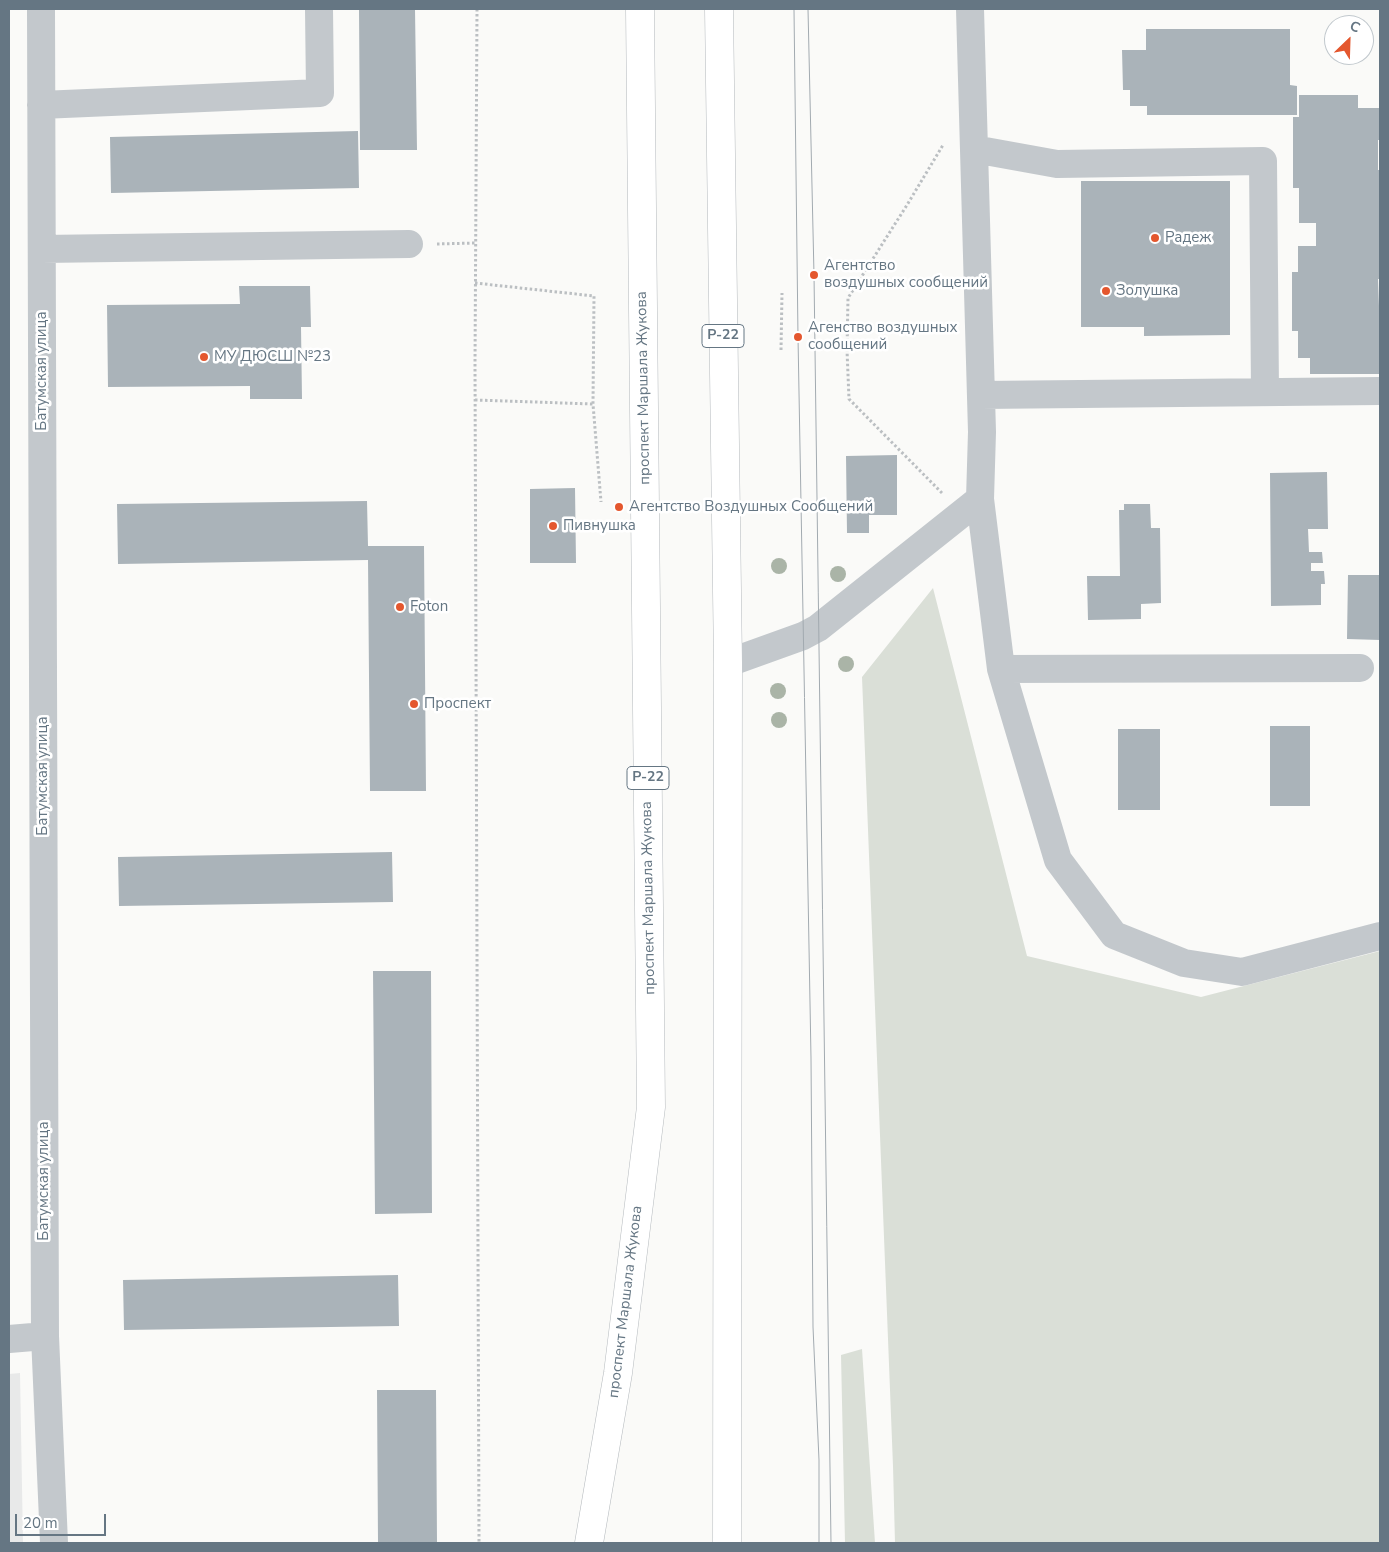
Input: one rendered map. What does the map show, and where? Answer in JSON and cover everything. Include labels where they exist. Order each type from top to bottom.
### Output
[{"type":"highway","name":"проспект Маршала Жукова","points":[[589,1543],[618,1373],[651,1107],[640,9]]},
{"type":"highway","name":"Р-22","points":[[719,9],[728,663],[727,1543]]},
{"type":"street","name":"Батумская улица","points":[[41,9],[45,1336],[54,1543]]},
{"type":"street","points":[[41,105],[320,93],[318,9]]},
{"type":"street","points":[[970,9],[982,432],[971,506],[1002,669],[1058,860],[1114,935],[1184,963],[1242,972],[1380,936]]},
{"type":"street","points":[[974,149],[1057,164],[1263,161],[1265,391]]},
{"type":"street","points":[[42,249],[409,244]]},
{"type":"street","points":[[981,395],[1380,391]]},
{"type":"street","points":[[728,663],[804,636],[818,628],[971,506]]},
{"type":"street","points":[[1002,669],[1360,668]]},
{"type":"street","points":[[9,1339],[45,1336]]},
{"type":"path","points":[[477,9],[475,400],[479,1543]]},
{"type":"path","points":[[948,137],[848,298],[848,399],[971,506]]},
{"type":"path","points":[[409,244],[476,243]]},
{"type":"path","points":[[475,283],[594,296],[592,404],[601,502]]},
{"type":"path","points":[[781,350],[782,293]]},
{"type":"path","points":[[475,400],[592,404]]},
{"type":"shaded area","points":[[933,588],[1027,956],[1201,997],[1380,951],[1380,1543],[895,1543],[862,677]]},
{"type":"shaded area","points":[[862,1349],[875,1543],[845,1543],[841,1355]]},
{"type":"shaded area","points":[[20,1373],[23,1543],[9,1543],[9,1374]]},
{"type":"building","points":[[359,9],[415,9],[417,150],[360,150]]},
{"type":"building","points":[[1146,29],[1290,29],[1290,85],[1297,86],[1297,115],[1147,115],[1147,106],[1130,106],[1130,90],[1123,90],[1122,50],[1146,50]]},
{"type":"building","points":[[1299,95],[1358,95],[1358,108],[1380,108],[1378,170],[1380,170],[1380,279],[1378,279],[1380,374],[1310,374],[1310,358],[1298,358],[1298,331],[1292,331],[1292,272],[1298,272],[1298,246],[1316,246],[1316,223],[1299,223],[1299,188],[1293,188],[1293,117],[1299,117]]},
{"type":"building","points":[[358,131],[359,188],[111,193],[110,137]]},
{"type":"building","name":"Радеж","points":[[1081,181],[1230,181],[1230,335],[1144,336],[1144,327],[1081,327]]},
{"type":"building","name":"МУ ДЮСШ №23","points":[[239,286],[310,286],[311,327],[301,327],[302,399],[250,399],[250,386],[108,387],[107,305],[240,304]]},
{"type":"building","points":[[897,455],[897,515],[869,515],[869,533],[847,533],[846,456]]},
{"type":"building","points":[[1327,472],[1328,529],[1308,529],[1309,552],[1322,552],[1323,563],[1311,563],[1311,571],[1324,571],[1325,584],[1321,584],[1321,605],[1271,606],[1270,473]]},
{"type":"building","name":"Пивнушка","points":[[575,488],[576,563],[530,563],[530,489]]},
{"type":"building","points":[[367,501],[368,546],[424,546],[426,791],[370,791],[368,560],[118,564],[117,504]]},
{"type":"building","points":[[1124,504],[1150,504],[1151,528],[1160,528],[1161,603],[1141,604],[1141,619],[1088,620],[1087,576],[1120,576],[1119,510],[1124,510]]},
{"type":"building","points":[[1348,575],[1380,575],[1380,640],[1347,639]]},
{"type":"building","points":[[1270,726],[1310,726],[1310,806],[1270,806]]},
{"type":"building","points":[[1118,729],[1160,729],[1160,810],[1118,810]]},
{"type":"building","points":[[392,852],[393,902],[119,906],[118,857]]},
{"type":"building","points":[[373,971],[431,971],[432,1213],[375,1214]]},
{"type":"building","points":[[398,1275],[399,1326],[124,1330],[123,1280]]},
{"type":"building","points":[[377,1390],[436,1390],[437,1543],[378,1543]]},
{"type":"tram line","points":[[794,9],[811,1058],[813,1327],[819,1460],[819,1543]]},
{"type":"tram line","points":[[808,9],[814,275],[831,1543]]},
{"type":"place","name":"Радеж","points":[[1155,238]]},
{"type":"place","name":"Агентство воздушных сообщений","points":[[814,275]]},
{"type":"place","name":"Золушка","points":[[1106,291]]},
{"type":"place","name":"Агенство воздушных сообщений","points":[[798,337]]},
{"type":"place","name":"МУ ДЮСШ №23","points":[[204,357]]},
{"type":"place","name":"Агентство Воздушных Сообщений","points":[[619,507]]},
{"type":"place","name":"Пивнушка","points":[[553,526]]},
{"type":"place","name":"Foton","points":[[400,607]]},
{"type":"place","name":"Проспект","points":[[414,704]]}]
